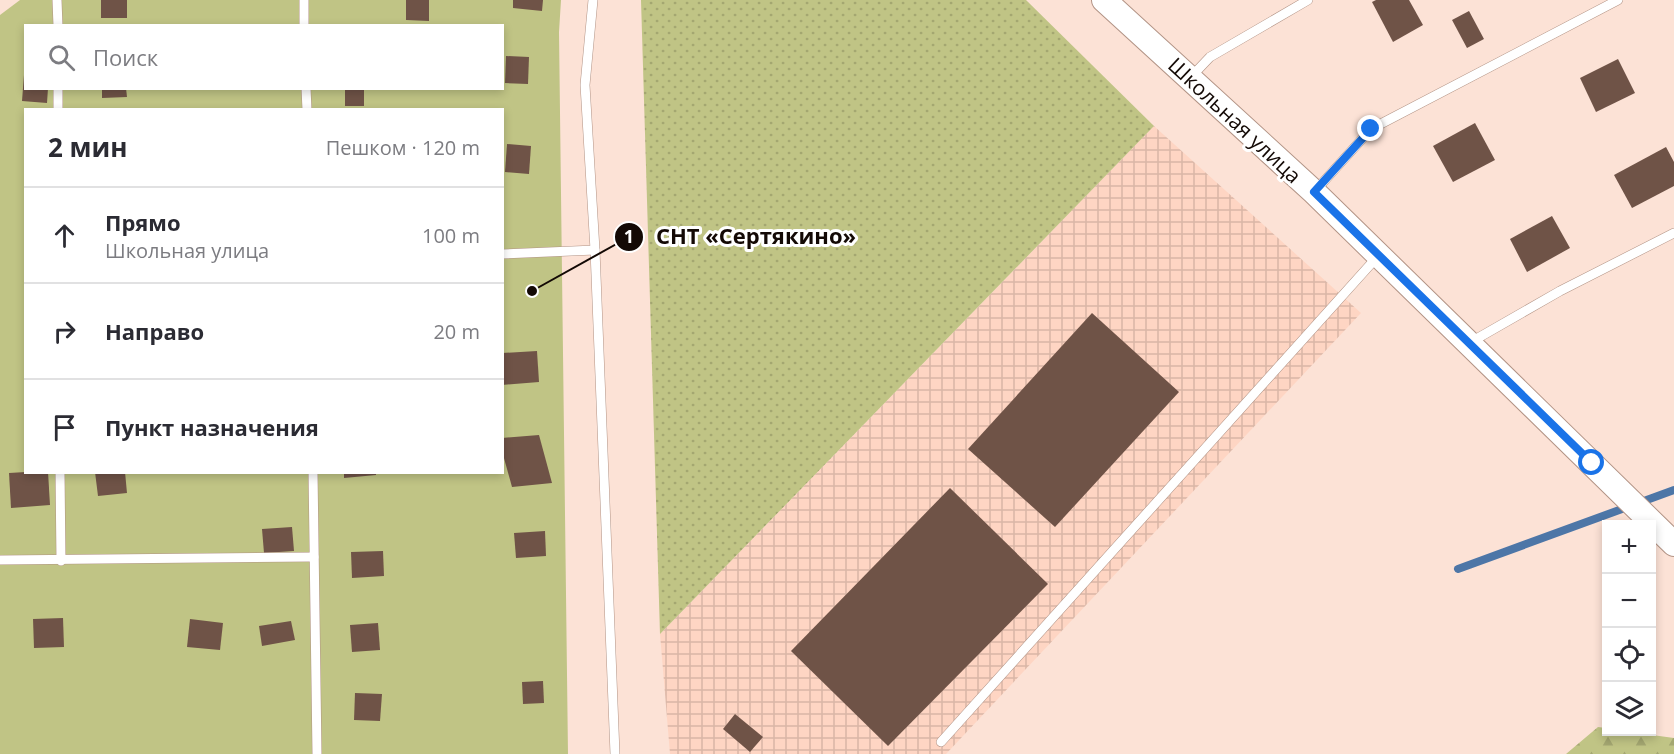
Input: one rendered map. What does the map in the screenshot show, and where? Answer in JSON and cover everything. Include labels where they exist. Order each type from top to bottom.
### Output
[{"type":"street","name":"Школьная улица","points":[[1104,0],[1314,192],[1674,544]]},
{"type":"lane","points":[[57,0],[58,24]]},
{"type":"lane","points":[[304,0],[304,24]]},
{"type":"lane","points":[[593,0],[585,85],[595,250],[615,754]]},
{"type":"lane","points":[[1190,78],[1210,57],[1308,0]]},
{"type":"lane","points":[[1314,192],[1371,129],[1618,0]]},
{"type":"lane","points":[[58,90],[58,108]]},
{"type":"lane","points":[[306,90],[307,108]]},
{"type":"lane","points":[[1469,343],[1560,291],[1674,233]]},
{"type":"lane","points":[[504,254],[595,250]]},
{"type":"lane","points":[[941,742],[1378,256]]},
{"type":"lane","points":[[60,474],[61,561]]},
{"type":"lane","points":[[313,474],[317,754]]},
{"type":"lane","points":[[0,560],[314,557]]},
{"type":"shaded area","points":[[1154,126],[1361,313],[946,754],[670,754],[660,634]]},
{"type":"green space","points":[[20,0],[561,0],[559,32],[568,754],[0,754],[0,15]]},
{"type":"green space","points":[[641,0],[1026,0],[1154,126],[660,634]]},
{"type":"green space","points":[[1598,727],[1602,728],[1602,736],[1656,736],[1674,738],[1674,754],[1566,754]]},
{"type":"building","points":[[101,0],[127,0],[127,18],[101,18]]},
{"type":"building","points":[[406,0],[429,0],[429,21],[406,20]]},
{"type":"building","points":[[513,0],[543,0],[542,11],[513,8]]},
{"type":"building","points":[[1409,0],[1423,25],[1393,42],[1372,2]]},
{"type":"building","points":[[1469,11],[1484,39],[1467,48],[1452,20]]},
{"type":"building","points":[[506,56],[529,57],[528,84],[505,83]]},
{"type":"building","points":[[1618,59],[1635,93],[1596,112],[1580,78]]},
{"type":"building","points":[[24,75],[24,90],[48,90],[47,103],[22,101]]},
{"type":"building","points":[[102,90],[126,90],[127,97],[102,98]]},
{"type":"building","points":[[345,90],[364,90],[364,106],[345,106]]},
{"type":"building","points":[[1475,123],[1495,160],[1453,182],[1433,146]]},
{"type":"building","points":[[507,144],[531,146],[529,174],[505,172]]},
{"type":"building","points":[[1666,147],[1674,162],[1674,186],[1632,208],[1614,175]]},
{"type":"building","points":[[1552,216],[1570,248],[1527,272],[1510,239]]},
{"type":"building","points":[[1092,313],[1179,392],[1055,527],[968,449]]},
{"type":"building","points":[[537,351],[539,382],[504,385],[504,353]]},
{"type":"building","points":[[539,435],[552,483],[512,487],[504,458],[504,438]]},
{"type":"building","points":[[9,473],[48,474],[50,505],[11,508]]},
{"type":"building","points":[[95,474],[125,474],[127,493],[98,496]]},
{"type":"building","points":[[344,474],[376,474],[376,475],[344,478]]},
{"type":"building","points":[[950,488],[1048,584],[888,746],[791,651]]},
{"type":"building","points":[[292,527],[294,551],[264,553],[262,529]]},
{"type":"building","points":[[545,531],[546,556],[516,558],[514,533]]},
{"type":"building","points":[[383,551],[384,576],[352,578],[351,552]]},
{"type":"building","points":[[63,618],[64,647],[34,648],[33,619]]},
{"type":"building","points":[[190,619],[223,623],[220,650],[187,647]]},
{"type":"building","points":[[291,621],[295,640],[262,646],[259,626]]},
{"type":"building","points":[[378,623],[380,650],[352,652],[350,625]]},
{"type":"building","points":[[543,681],[544,703],[523,704],[522,682]]},
{"type":"building","points":[[355,693],[382,694],[380,721],[354,720]]},
{"type":"building","points":[[735,714],[763,737],[750,752],[723,729]]},
{"type":"waterway","points":[[1458,569],[1674,490]]},
{"type":"place","name":"СНТ «Сертякино»","points":[[532,291]]},
{"type":"route","points":[[1371,129],[1314,192],[1592,463]]}]
